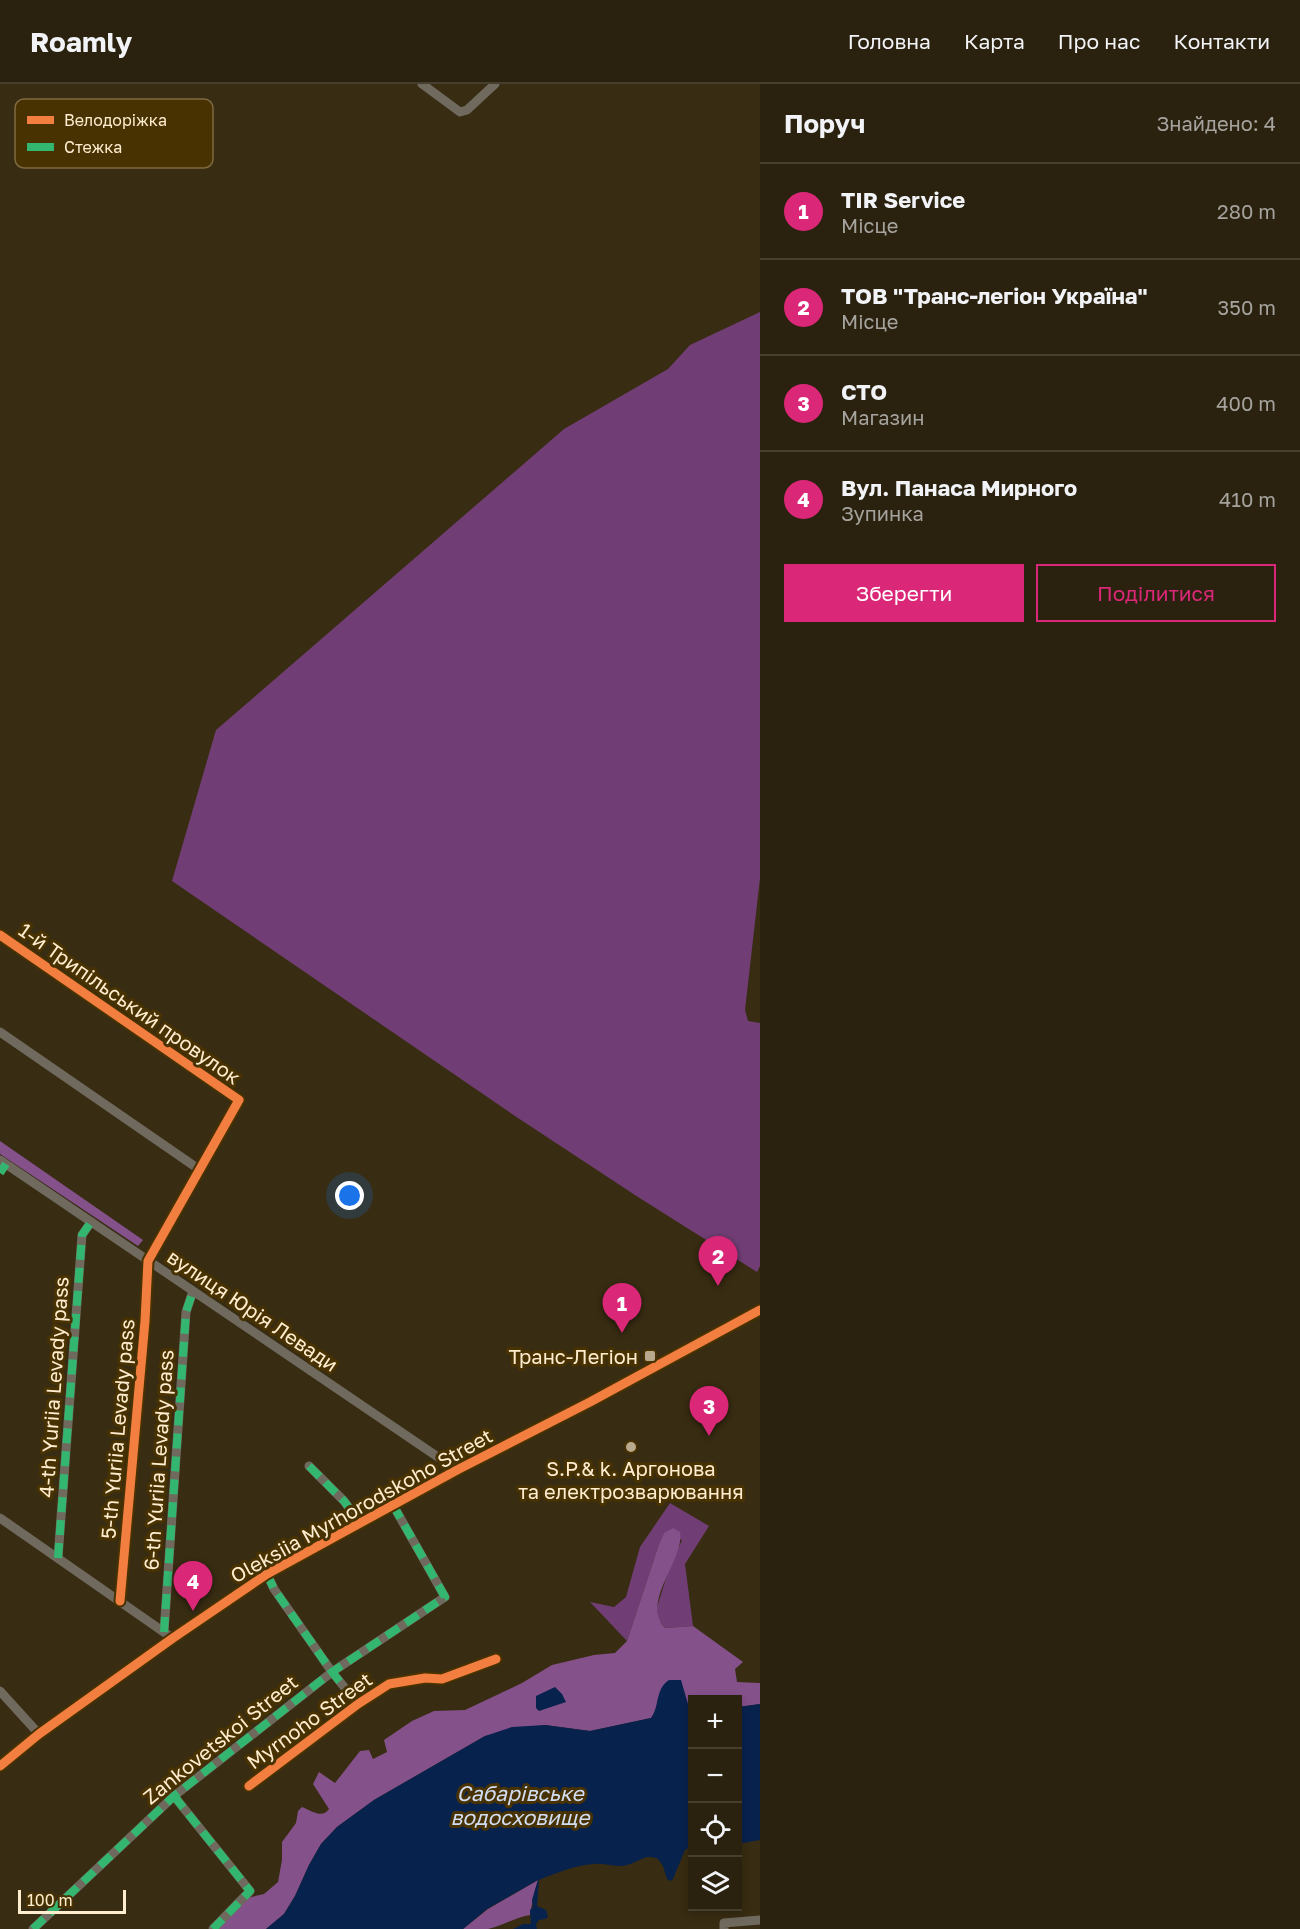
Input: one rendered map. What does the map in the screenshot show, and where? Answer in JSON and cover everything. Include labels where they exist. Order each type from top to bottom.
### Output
[{"type":"street","points":[[422,84],[460,112],[467,110],[495,84]]},
{"type":"street","name":"1-й Трипільський провулок","points":[[0,935],[239,1100],[200,1170]]},
{"type":"street","points":[[0,1032],[200,1170],[148,1261]]},
{"type":"street","points":[[0,1173],[3,1162]]},
{"type":"street","name":"вулиця Юрія Левади","points":[[3,1162],[457,1470]]},
{"type":"street","name":"4-th Yuriia Levady pass","points":[[58,1558],[82,1235],[91,1222]]},
{"type":"street","name":"5-th Yuriia Levady pass","points":[[120,1601],[145,1321],[148,1261]]},
{"type":"street","name":"6-th Yuriia Levady pass","points":[[164,1632],[186,1312],[193,1291]]},
{"type":"street","name":"Oleksiia Myrhorodskoho Street","points":[[0,1766],[39,1734],[267,1574],[457,1470],[590,1402],[760,1310]]},
{"type":"street","points":[[309,1466],[344,1501],[360,1523]]},
{"type":"street","name":"Zankovetskoi Street","points":[[33,1929],[174,1796],[332,1672],[445,1597],[393,1505]]},
{"type":"street","points":[[0,1518],[173,1638]]},
{"type":"street","name":"Myrnoho Street","points":[[267,1574],[274,1589],[332,1672],[358,1704]]},
{"type":"street","name":"Myrnoho Street","points":[[249,1786],[358,1704],[389,1684],[425,1678],[442,1679],[496,1659]]},
{"type":"street","points":[[0,1691],[39,1734]]},
{"type":"street","points":[[174,1796],[250,1891],[213,1929]]},
{"type":"street","points":[[724,1929],[724,1923],[760,1920]]},
{"type":"shaded area","points":[[760,312],[760,878],[745,1010],[748,1021],[760,1023],[760,1266],[757,1272],[515,1116],[172,881],[216,730],[564,429],[668,369],[690,345]]},
{"type":"shaded area","points":[[0,1141],[143,1240],[138,1246],[0,1154]]},
{"type":"shaded area","points":[[670,1503],[709,1526],[685,1564],[693,1626],[665,1628],[658,1619],[657,1607],[669,1569],[682,1540],[664,1533],[627,1641],[590,1602],[614,1607],[626,1597],[640,1547]]},
{"type":"shaded area","points":[[673,1528],[680,1532],[680,1543],[660,1594],[659,1618],[665,1628],[693,1626],[743,1662],[735,1669],[737,1682],[760,1683],[760,1704],[742,1706],[742,1695],[688,1695],[688,1704],[658,1698],[656,1711],[651,1718],[590,1731],[545,1725],[485,1736],[374,1800],[337,1827],[321,1844],[284,1914],[266,1929],[217,1929],[247,1898],[264,1894],[278,1882],[282,1842],[296,1823],[298,1811],[302,1807],[320,1814],[329,1809],[313,1784],[319,1772],[335,1783],[360,1751],[369,1750],[373,1759],[387,1752],[384,1740],[412,1721],[434,1711],[465,1710],[522,1683],[552,1665],[594,1655],[615,1653],[627,1641],[664,1533]]},
{"type":"shaded area","points":[[538,1880],[530,1915],[488,1929],[463,1929],[488,1909]]},
{"type":"water","name":"Сабарівське водосховище","points":[[669,1680],[681,1680],[688,1704],[688,1848],[685,1850],[673,1879],[670,1881],[667,1879],[663,1866],[658,1859],[653,1857],[623,1866],[587,1865],[559,1872],[539,1880],[537,1906],[546,1910],[548,1917],[539,1920],[536,1924],[537,1929],[513,1929],[523,1924],[531,1924],[530,1910],[533,1907],[532,1900],[538,1880],[487,1909],[463,1929],[266,1929],[284,1914],[321,1844],[337,1827],[374,1800],[485,1736],[512,1727],[545,1725],[590,1731],[651,1718],[665,1684]]},
{"type":"water","points":[[555,1687],[566,1702],[539,1711],[536,1708],[536,1696]]},
{"type":"water","points":[[760,1704],[760,1840],[742,1843],[742,1749],[742,1706]]},
{"type":"marked path","points":[[0,1173],[6,1164]]},
{"type":"marked path","points":[[58,1558],[82,1235],[91,1222]]},
{"type":"marked path","points":[[164,1632],[186,1312],[193,1291]]},
{"type":"marked path","points":[[309,1466],[344,1501],[360,1523]]},
{"type":"marked path","points":[[33,1929],[174,1796],[332,1672],[445,1597],[393,1505]]},
{"type":"marked path","points":[[267,1574],[274,1589],[332,1672],[358,1704]]},
{"type":"marked path","points":[[174,1796],[250,1891],[213,1929]]},
{"type":"cycle path","points":[[0,935],[239,1100],[148,1261],[145,1321],[120,1601]]},
{"type":"cycle path","points":[[0,1766],[39,1734],[267,1574],[457,1470],[590,1402],[760,1310]]},
{"type":"cycle path","points":[[249,1786],[358,1704],[389,1684],[425,1678],[442,1679],[496,1659]]},
{"type":"place","name":"ТОВ \"Транс-легіон Україна\"","points":[[718,1286]]},
{"type":"place","name":"TIR Service","points":[[622,1333]]},
{"type":"place","name":"Транс-Легіон","points":[[650,1356]]},
{"type":"place","name":"СТО","points":[[709,1436]]},
{"type":"place","name":"S.P.& k. Аргонова та електрозварювання","points":[[631,1447]]},
{"type":"place","name":"Вул. Панаса Мирного","points":[[193,1611]]}]
